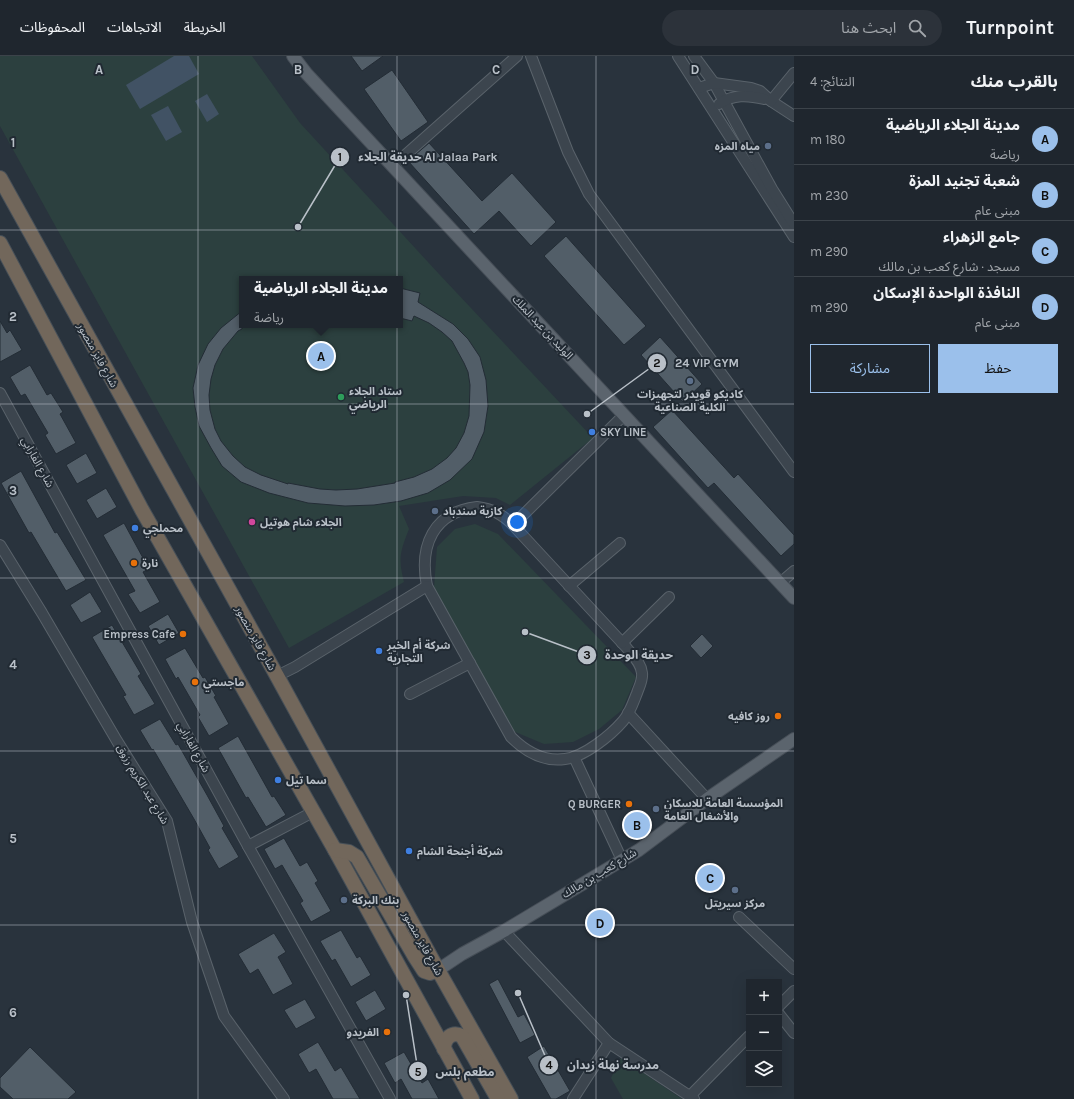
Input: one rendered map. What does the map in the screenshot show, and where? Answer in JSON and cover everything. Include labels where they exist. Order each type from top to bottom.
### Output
[{"type":"highway","name":"شارع فايز منصور","points":[[0,178],[277,676],[438,970],[511,1099]]},
{"type":"highway","points":[[0,243],[142,510],[335,850],[444,1049],[467,1096]]},
{"type":"highway","points":[[335,850],[349,852],[357,857],[414,957],[424,971],[430,974],[438,970]]},
{"type":"highway","points":[[444,1049],[445,1040],[451,1035],[455,1034],[462,1036],[498,1099]]},
{"type":"main road","name":"الوليد بن عبد الملك","points":[[293,56],[306,73],[794,598]]},
{"type":"main road","name":"شارع كعب بن مالك","points":[[438,970],[462,954],[504,931],[639,850],[707,799],[794,739]]},
{"type":"street","points":[[392,166],[517,56]]},
{"type":"street","points":[[532,56],[568,152],[589,194],[794,472]]},
{"type":"street","points":[[678,56],[794,237]]},
{"type":"street","points":[[694,56],[714,83],[772,189],[794,224]]},
{"type":"street","points":[[771,100],[794,73]]},
{"type":"street","points":[[699,88],[714,83],[751,88],[760,91],[794,116]]},
{"type":"street","points":[[712,109],[724,100],[733,96],[752,96],[771,100]]},
{"type":"street","points":[[728,134],[739,128]]},
{"type":"street","name":"شارع الفارابي","points":[[0,393],[248,846],[390,1099]]},
{"type":"street","points":[[513,525],[624,415]]},
{"type":"street","points":[[467,508],[488,508],[501,515],[513,525],[622,643],[638,662],[642,672],[641,681],[628,713],[623,720],[610,733],[591,748],[574,757],[555,760],[546,758],[529,752],[511,737],[427,586],[425,560],[428,541],[440,523],[448,517],[467,508]]},
{"type":"street","points":[[569,586],[620,543]]},
{"type":"street","name":"شارع عبد الكريم رزوق","points":[[0,545],[167,821],[192,922],[224,1016],[284,1099]]},
{"type":"street","points":[[780,583],[794,571]]},
{"type":"street","points":[[277,676],[301,663],[427,586]]},
{"type":"street","points":[[622,643],[669,597]]},
{"type":"street","points":[[410,694],[470,663]]},
{"type":"street","points":[[628,713],[707,799]]},
{"type":"street","points":[[574,757],[622,860]]},
{"type":"street","points":[[248,846],[313,812]]},
{"type":"street","points":[[739,917],[794,969]]},
{"type":"street","points":[[504,931],[609,1043],[692,1098],[746,1039]]},
{"type":"street","points":[[782,1003],[794,991]]},
{"type":"street","points":[[780,1015],[794,1034]]},
{"type":"street","points":[[574,1099],[609,1043]]},
{"type":"green space","points":[[0,56],[252,56],[300,123],[593,438],[510,505],[496,498],[463,496],[399,506],[409,529],[401,555],[401,567],[404,582],[289,648],[0,126]]},
{"type":"green space","points":[[475,524],[498,534],[636,677],[622,710],[599,729],[573,742],[544,744],[508,729],[434,588],[437,547],[455,529]]},
{"type":"green space","points":[[621,1058],[682,1099],[623,1099],[611,1078]]},
{"type":"water","points":[[174,56],[189,56],[199,74],[140,109],[126,85]]},
{"type":"water","points":[[207,94],[219,114],[207,122],[195,101]]},
{"type":"water","points":[[168,106],[182,132],[166,141],[151,115]]},
{"type":"building","points":[[351,56],[383,56],[362,71]]},
{"type":"building","points":[[392,70],[428,122],[401,141],[364,89]]},
{"type":"building","points":[[429,143],[482,201],[512,173],[556,222],[531,246],[499,211],[474,234],[408,161]]},
{"type":"building","points":[[566,236],[646,326],[624,345],[544,256]]},
{"type":"building","points":[[403,289],[420,293],[418,302],[453,324],[468,339],[480,357],[486,380],[488,406],[484,432],[472,459],[450,480],[428,493],[401,501],[374,505],[345,506],[308,503],[269,493],[241,482],[222,466],[199,426],[193,388],[198,365],[208,344],[221,328],[239,313],[239,328],[242,329],[238,331],[223,349],[215,365],[209,395],[210,410],[215,429],[221,441],[233,456],[245,467],[261,475],[288,484],[336,490],[357,489],[395,483],[432,469],[447,458],[456,448],[464,433],[469,416],[470,385],[468,372],[452,341],[429,323],[414,316],[412,321],[403,319]]},
{"type":"building","points":[[0,321],[7,333],[10,330],[22,350],[0,362]]},
{"type":"building","points":[[660,337],[702,384],[683,402],[641,355]]},
{"type":"building","points":[[30,365],[47,395],[51,393],[63,412],[60,414],[76,443],[56,454],[45,435],[48,433],[25,394],[21,396],[10,377]]},
{"type":"building","points":[[672,410],[734,478],[738,474],[794,535],[794,544],[781,556],[714,483],[708,488],[653,427]]},
{"type":"building","points":[[86,453],[97,473],[77,484],[66,465]]},
{"type":"building","points":[[21,471],[55,533],[57,532],[86,580],[66,591],[31,532],[29,533],[1,483]]},
{"type":"building","points":[[106,488],[117,507],[97,519],[86,500]]},
{"type":"building","points":[[124,523],[149,569],[143,572],[160,602],[140,613],[128,594],[135,591],[103,535]]},
{"type":"building","points":[[90,592],[102,612],[81,623],[70,605]]},
{"type":"building","points":[[168,614],[179,633],[159,645],[148,626]]},
{"type":"building","points":[[112,625],[141,674],[138,676],[155,704],[134,715],[123,696],[126,695],[92,637]]},
{"type":"building","points":[[702,634],[713,646],[701,658],[690,646]]},
{"type":"building","points":[[185,648],[216,696],[214,697],[229,724],[209,736],[198,717],[200,715],[178,677],[176,679],[165,659]]},
{"type":"building","points":[[160,719],[176,745],[178,744],[224,826],[222,828],[239,857],[219,869],[208,850],[210,848],[194,819],[153,749],[152,750],[140,730]]},
{"type":"building","points":[[238,736],[272,797],[274,796],[286,815],[266,827],[248,797],[246,798],[218,748]]},
{"type":"building","points":[[284,838],[300,866],[307,862],[318,881],[315,883],[331,911],[311,922],[300,903],[303,901],[282,865],[275,869],[264,849]]},
{"type":"building","points":[[341,930],[357,958],[360,956],[371,975],[351,987],[335,959],[332,961],[320,941]]},
{"type":"building","points":[[274,933],[286,952],[278,957],[293,984],[273,995],[258,969],[250,974],[238,954]]},
{"type":"building","points":[[498,979],[518,1017],[524,1014],[535,1035],[520,1043],[489,984]]},
{"type":"building","points":[[375,990],[386,1009],[366,1021],[355,1002]]},
{"type":"building","points":[[305,999],[316,1018],[296,1029],[284,1010]]},
{"type":"building","points":[[318,1042],[335,1071],[341,1067],[360,1099],[333,1099],[316,1069],[309,1073],[298,1054]]},
{"type":"building","points":[[544,1046],[570,1091],[556,1099],[551,1099],[527,1057]]},
{"type":"building","points":[[30,1047],[76,1092],[68,1099],[13,1099],[0,1087],[0,1078]]},
{"type":"building","points":[[404,1052],[422,1083],[428,1079],[439,1099],[412,1099],[401,1079],[395,1083],[384,1063]]},
{"type":"place","name":"مياه المزه","points":[[768,146]]},
{"type":"place","name":"حديقة الجلاء Al Jalaa Park","points":[[298,227]]},
{"type":"place","name":"مدينة الجلاء الرياضية","points":[[321,356]]},
{"type":"place","name":"كاديكو قويدر لتجهيزات الكلية الصناعية","points":[[690,381]]},
{"type":"place","name":"ستاد الجلاء الرياضي","points":[[341,397]]},
{"type":"place","name":"24 VIP GYM","points":[[587,414]]},
{"type":"place","name":"SKY LINE","points":[[592,432]]},
{"type":"place","name":"كازية سندباد","points":[[435,511]]},
{"type":"place","name":"الجلاء شام هوتيل","points":[[252,522]]},
{"type":"place","name":"محملجي","points":[[135,528]]},
{"type":"place","name":"نارة","points":[[134,563]]},
{"type":"place","name":"حديقة الوحدة","points":[[525,632]]},
{"type":"place","name":"Empress Cafe","points":[[183,634]]},
{"type":"place","name":"شركة أم الخير التجارية","points":[[379,651]]},
{"type":"place","name":"ماجستي","points":[[195,682]]},
{"type":"place","name":"روز كافيه","points":[[778,716]]},
{"type":"place","name":"سما تيل","points":[[278,780]]},
{"type":"place","name":"Q BURGER","points":[[629,804]]},
{"type":"place","name":"المؤسسة العامة للاسكان والأشغال العامة","points":[[656,809]]},
{"type":"place","name":"شعبة تجنيد المزة","points":[[637,825]]},
{"type":"place","name":"شركة أجنحة الشام","points":[[409,851]]},
{"type":"place","name":"جامع الزهراء","points":[[710,878]]},
{"type":"place","name":"مركز سيريتل","points":[[735,890]]},
{"type":"place","name":"بنك البركة","points":[[344,900]]},
{"type":"place","name":"النافذة الواحدة الإسكان","points":[[600,923]]},
{"type":"place","name":"مدرسة نهلة زيدان","points":[[518,993]]},
{"type":"place","name":"مطعم بلس","points":[[406,995]]},
{"type":"place","name":"الفريدو","points":[[387,1032]]}]
